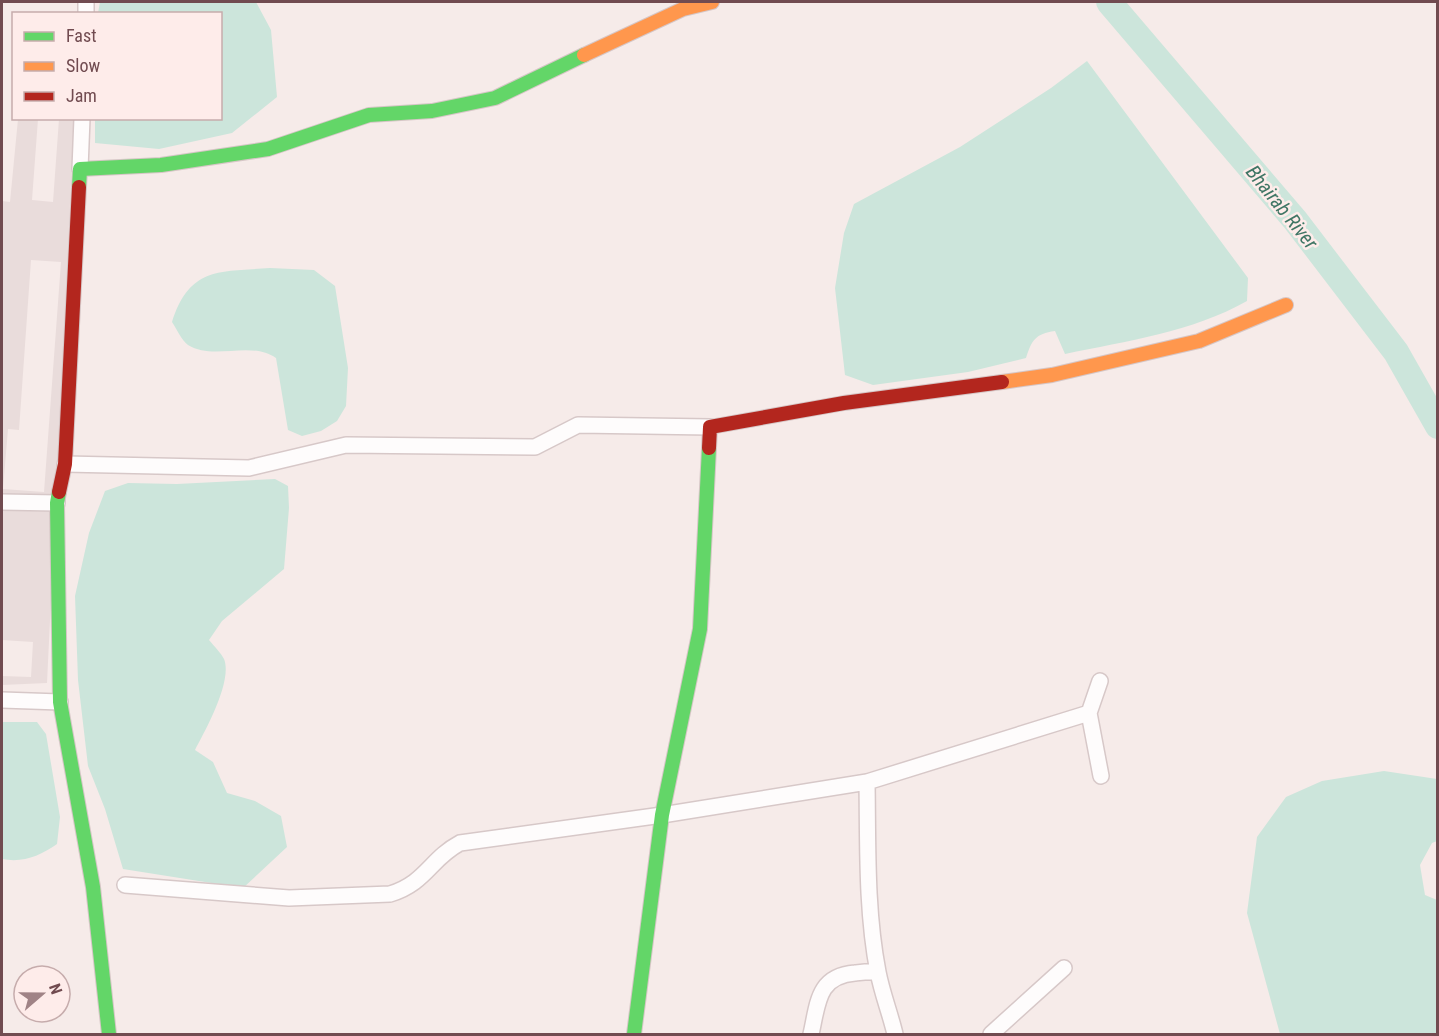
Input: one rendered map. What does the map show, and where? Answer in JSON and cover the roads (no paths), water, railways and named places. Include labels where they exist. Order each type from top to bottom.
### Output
[{"type":"street","points":[[80,169],[161,165],[268,149],[369,115],[432,111],[495,98],[683,9],[712,2]]},
{"type":"street","points":[[82,120],[65,464],[57,502],[60,702],[93,887],[109,1035]]},
{"type":"street","points":[[65,464],[249,468],[346,445],[535,447],[578,425],[710,427],[844,404],[1052,375],[1199,341],[1286,305]]},
{"type":"street","points":[[634,1035],[662,816],[700,629],[710,427]]},
{"type":"street","points":[[2,502],[57,502]]},
{"type":"street","points":[[1100,681],[1089,713],[1101,776]]},
{"type":"street","points":[[2,700],[60,702]]},
{"type":"street","points":[[125,885],[289,898],[390,894],[404,890],[417,881],[444,851],[460,843],[662,816],[867,782],[1089,713]]},
{"type":"street","points":[[867,782],[870,904],[878,972],[895,1035]]},
{"type":"street","points":[[990,1035],[1064,968]]},
{"type":"street","points":[[811,1035],[820,993],[833,977],[844,973],[878,972]]},
{"type":"waterway","name":"Bhairab River","points":[[1109,2],[1295,220],[1396,352],[1438,426]]}]
